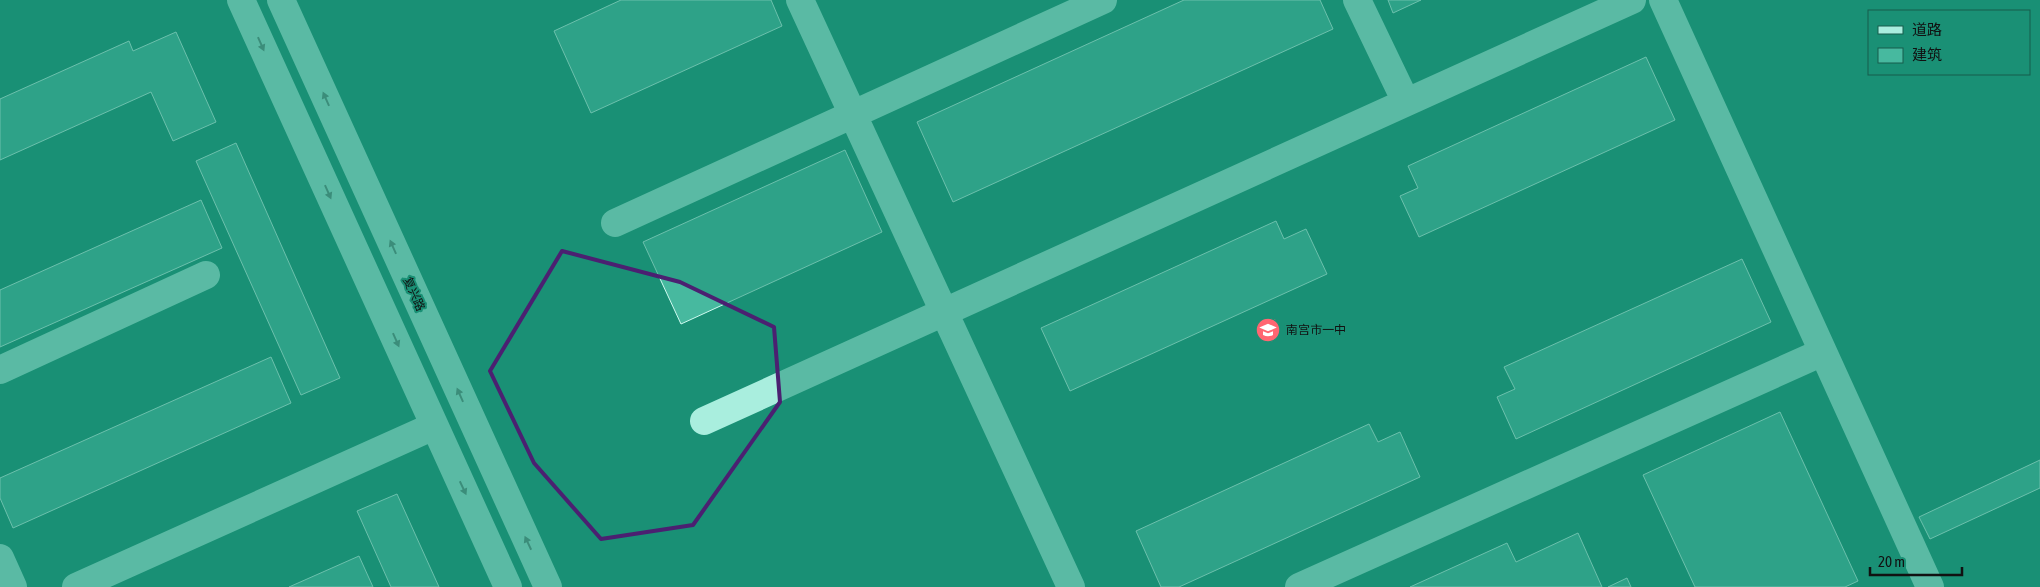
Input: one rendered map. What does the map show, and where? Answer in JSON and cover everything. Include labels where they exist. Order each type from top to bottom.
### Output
[{"type":"street","points":[[241,0],[508,587]]},
{"type":"street","name":"复兴路","points":[[281,0],[548,587]]},
{"type":"street","points":[[800,0],[1071,587]]},
{"type":"street","points":[[615,223],[1103,0]]},
{"type":"street","points":[[1358,0],[1406,102]]},
{"type":"street","points":[[704,421],[1632,0]]},
{"type":"street","points":[[1663,0],[1930,587]]},
{"type":"street","points":[[0,370],[206,275]]},
{"type":"street","points":[[1299,587],[1823,352]]},
{"type":"street","points":[[76,587],[434,426]]},
{"type":"street","points":[[0,558],[13,587]]},
{"type":"highlighted area","points":[[562,251],[680,282],[774,327],[780,402],[693,525],[601,539],[534,463],[490,371]]},
{"type":"building","points":[[621,0],[771,0],[782,26],[591,113],[554,31]]},
{"type":"building","points":[[1184,0],[1320,0],[1333,29],[953,202],[917,122]]},
{"type":"building","points":[[1388,0],[1421,0],[1393,13]]},
{"type":"building","points":[[176,32],[216,122],[173,141],[151,92],[0,160],[0,99],[129,41],[133,51]]},
{"type":"building","points":[[1646,57],[1675,120],[1419,237],[1400,196],[1418,188],[1408,166]]},
{"type":"building","points":[[236,143],[340,378],[301,395],[196,161]]},
{"type":"building","points":[[845,150],[882,232],[681,324],[643,242]]},
{"type":"building","points":[[201,200],[222,248],[0,347],[0,290]]},
{"type":"building","points":[[1276,221],[1284,239],[1306,229],[1327,274],[1070,391],[1041,328]]},
{"type":"building","points":[[1742,259],[1771,322],[1516,439],[1497,397],[1515,389],[1504,367]]},
{"type":"building","points":[[271,357],[291,403],[13,528],[0,498],[0,478]]},
{"type":"building","points":[[1780,412],[1858,581],[1845,587],[1695,587],[1643,475]]},
{"type":"building","points":[[1369,424],[1378,442],[1400,432],[1420,477],[1179,587],[1161,587],[1136,531]]},
{"type":"building","points":[[2040,460],[2040,488],[1930,539],[1919,517]]},
{"type":"building","points":[[397,494],[439,587],[391,587],[357,511]]},
{"type":"building","points":[[1578,533],[1602,587],[1410,587],[1507,543],[1516,562]]},
{"type":"building","points":[[359,556],[373,587],[289,587]]},
{"type":"building","points":[[1627,578],[1631,587],[1608,587]]},
{"type":"place","name":"南宫市一中","points":[[1268,330]]}]
